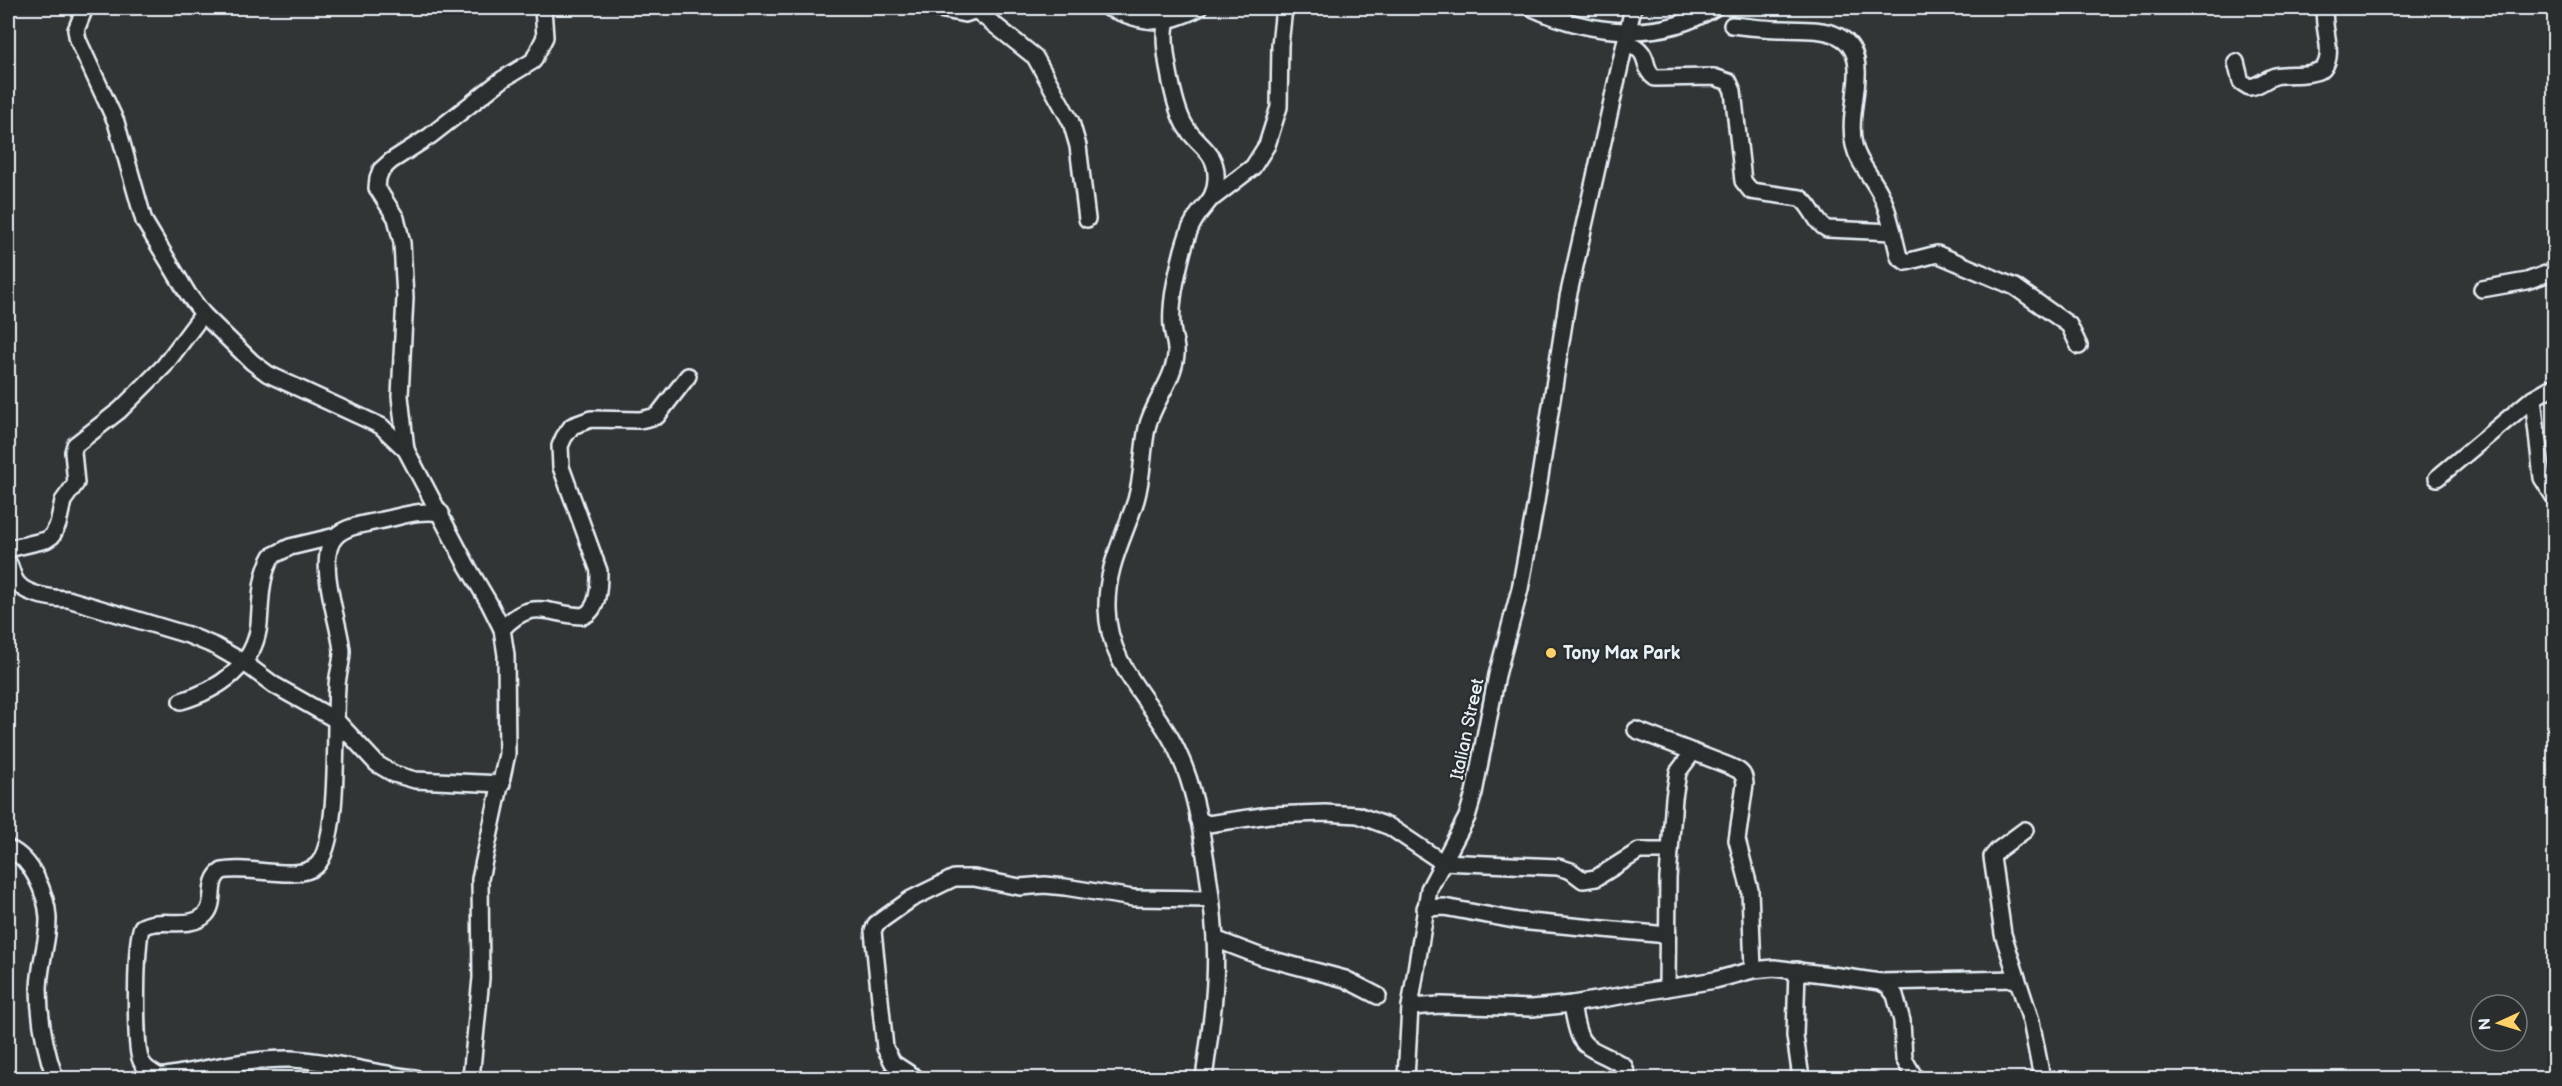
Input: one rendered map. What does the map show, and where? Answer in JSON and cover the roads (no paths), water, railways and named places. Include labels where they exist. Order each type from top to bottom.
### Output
[{"type":"street","points":[[85,8],[76,35],[116,122],[141,212],[188,294],[203,314],[252,362],[268,374],[381,426],[406,450],[502,628],[506,655],[508,730],[502,784],[480,879],[481,978],[471,1078]]},
{"type":"street","points":[[406,450],[400,396],[405,298],[402,243],[396,218],[377,188],[378,178],[381,171],[391,161],[430,135],[503,79],[533,61],[545,37],[543,8]]},
{"type":"street","points":[[934,8],[965,14],[980,9],[1035,57],[1071,122],[1078,146],[1087,219]]},
{"type":"street","points":[[1108,8],[1151,21],[1176,19],[1199,8]]},
{"type":"street","points":[[1204,1078],[1213,1003],[1215,939],[1198,819],[1181,758],[1164,724],[1140,696],[1116,653],[1107,609],[1109,574],[1136,501],[1143,472],[1147,427],[1165,389],[1176,355],[1173,308],[1178,268],[1191,225],[1202,207],[1253,167],[1267,146],[1279,107],[1280,45],[1284,8]]},
{"type":"street","points":[[1532,8],[1560,20],[1627,37],[1678,25],[1714,8]]},
{"type":"street","name":"Italian Street","points":[[1406,1078],[1410,1006],[1429,889],[1467,817],[1473,793],[1497,675],[1520,589],[1568,297],[1633,8]]},
{"type":"street","points":[[2236,62],[2241,82],[2249,87],[2260,85],[2275,76],[2308,75],[2323,69],[2328,57],[2325,8]]},
{"type":"street","points":[[1167,21],[1164,41],[1179,109],[1191,134],[1211,154],[1215,163],[1214,197]]},
{"type":"street","points":[[1732,25],[1770,29],[1826,30],[1841,37],[1849,45],[1857,67],[1854,146],[1863,166],[1882,196],[1897,252],[1902,260],[1906,262],[1937,254],[2015,287],[2069,326],[2079,346]]},
{"type":"street","points":[[1627,37],[1642,52],[1649,74],[1655,78],[1714,77],[1729,82],[1733,91],[1743,181],[1751,191],[1800,198],[1805,201],[1819,223],[1827,229],[1893,232]]},
{"type":"street","points":[[2482,289],[2520,283],[2554,271]]},
{"type":"street","points":[[8,549],[46,540],[52,536],[58,524],[63,501],[76,483],[73,452],[75,445],[120,410],[164,366],[203,314]]},
{"type":"street","points":[[502,628],[515,616],[540,609],[583,616],[592,610],[596,601],[599,571],[561,467],[559,455],[564,437],[572,426],[591,419],[640,420],[657,416],[688,376]]},
{"type":"street","points":[[2437,478],[2534,398],[2554,386]]},
{"type":"street","points":[[2534,398],[2542,478],[2554,497]]},
{"type":"street","points":[[181,700],[210,691],[243,662],[252,650],[258,634],[264,577],[272,556],[290,547],[336,536],[364,524],[422,511],[441,513]]},
{"type":"street","points":[[336,536],[329,554],[327,576],[339,627],[342,653],[337,685],[331,831],[321,860],[307,871],[299,873],[260,870],[222,871],[213,881],[208,912],[205,915],[194,921],[147,924],[139,932],[140,1058],[144,1067],[154,1078],[257,1061],[292,1059],[326,1062],[415,1078]]},
{"type":"street","points":[[8,562],[17,584],[24,589],[50,599],[68,599],[188,635],[243,662],[274,685],[336,720],[377,764],[394,774],[415,780],[502,784]]},
{"type":"street","points":[[1636,730],[1737,769],[1744,776],[1745,784],[1737,840],[1750,890],[1753,970]]},
{"type":"street","points":[[1667,988],[1670,851],[1677,778],[1678,772],[1693,752]]},
{"type":"street","points":[[1198,819],[1208,824],[1269,815],[1325,813],[1358,816],[1390,827],[1442,862],[1558,867],[1571,871],[1583,880],[1590,880],[1639,851],[1670,851]]},
{"type":"street","points":[[2025,831],[1992,857],[1998,908],[2031,1021],[2042,1078]]},
{"type":"street","points":[[8,848],[22,856],[33,870],[48,907],[48,937],[39,988],[41,1034],[55,1078]]},
{"type":"street","points":[[916,1078],[893,1063],[885,1048],[873,931],[876,924],[911,899],[948,879],[966,878],[1020,887],[1045,885],[1133,898],[1210,900]]},
{"type":"street","points":[[1425,908],[1444,907],[1519,921],[1667,935]]},
{"type":"street","points":[[1215,939],[1262,957],[1345,979],[1378,996]]},
{"type":"street","points":[[1410,1006],[1532,1008],[1572,1004],[1715,980],[1753,970],[1797,970],[1880,982],[2017,979]]},
{"type":"street","points":[[1797,970],[1795,1036],[1801,1078]]},
{"type":"street","points":[[1880,982],[1888,986],[1899,1004],[1902,1021],[1902,1051],[1907,1068],[1915,1078]]},
{"type":"street","points":[[1572,1004],[1581,1042],[1591,1050],[1624,1066],[1628,1078]]},
{"type":"street","points":[[326,1062],[327,1078]]},
{"type":"place","name":"Tony Max Park","points":[[1551,653]]}]
